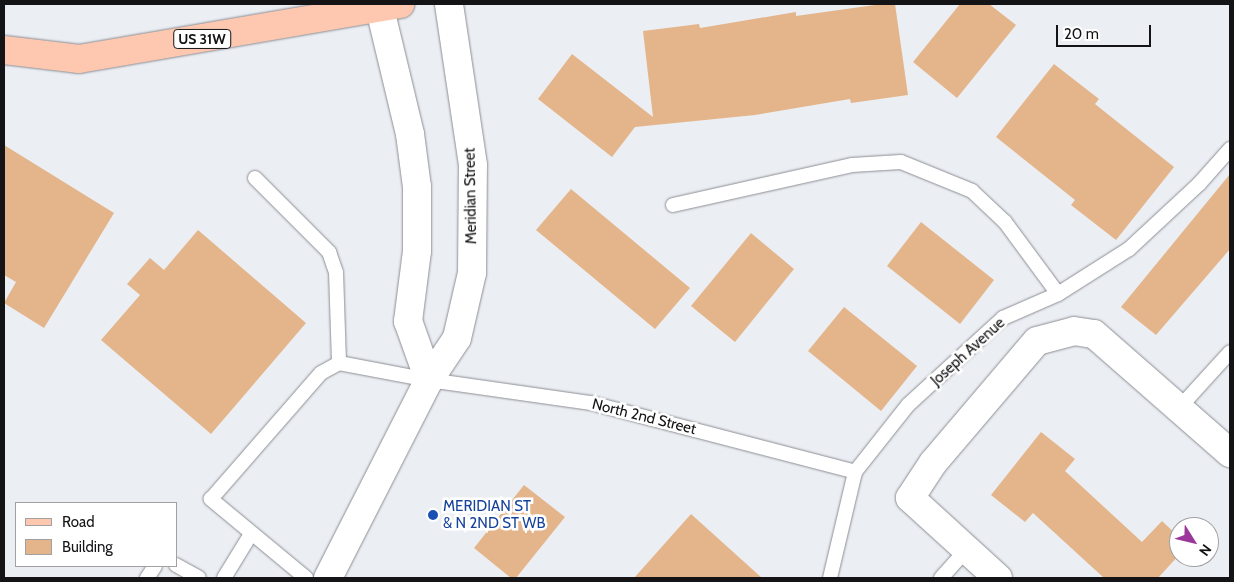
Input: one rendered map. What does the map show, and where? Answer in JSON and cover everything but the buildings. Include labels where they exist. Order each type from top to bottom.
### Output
[{"type":"main road","name":"US 31W","points":[[4,50],[79,59],[387,6]]},
{"type":"street","name":"Meridian Street","points":[[328,578],[430,380],[457,338],[472,272],[473,165],[448,4]]},
{"type":"street","points":[[387,6],[418,187],[417,251],[408,321],[430,380]]},
{"type":"street","points":[[998,578],[910,498],[933,463],[1037,341],[1074,331],[1094,334],[1230,453]]},
{"type":"lane","name":"Joseph Avenue","points":[[830,578],[854,472],[908,405],[1003,318],[1058,294],[1128,249],[1199,184],[1230,149]]},
{"type":"lane","points":[[673,205],[852,165],[901,162],[972,192],[1005,222],[1058,294]]},
{"type":"lane","points":[[255,178],[329,252],[336,272],[339,363],[321,373],[211,498],[251,534],[306,578]]},
{"type":"lane","points":[[1180,408],[1230,352]]},
{"type":"lane","name":"North 2nd Street","points":[[339,363],[430,380],[591,403],[854,472]]},
{"type":"lane","points":[[224,578],[251,534]]},
{"type":"lane","points":[[941,578],[967,549]]},
{"type":"lane","points":[[178,566],[199,578]]},
{"type":"lane","points":[[147,578],[155,567]]},
{"type":"place","name":"MERIDIAN ST & N 2ND ST WB","points":[[433,515]]}]
